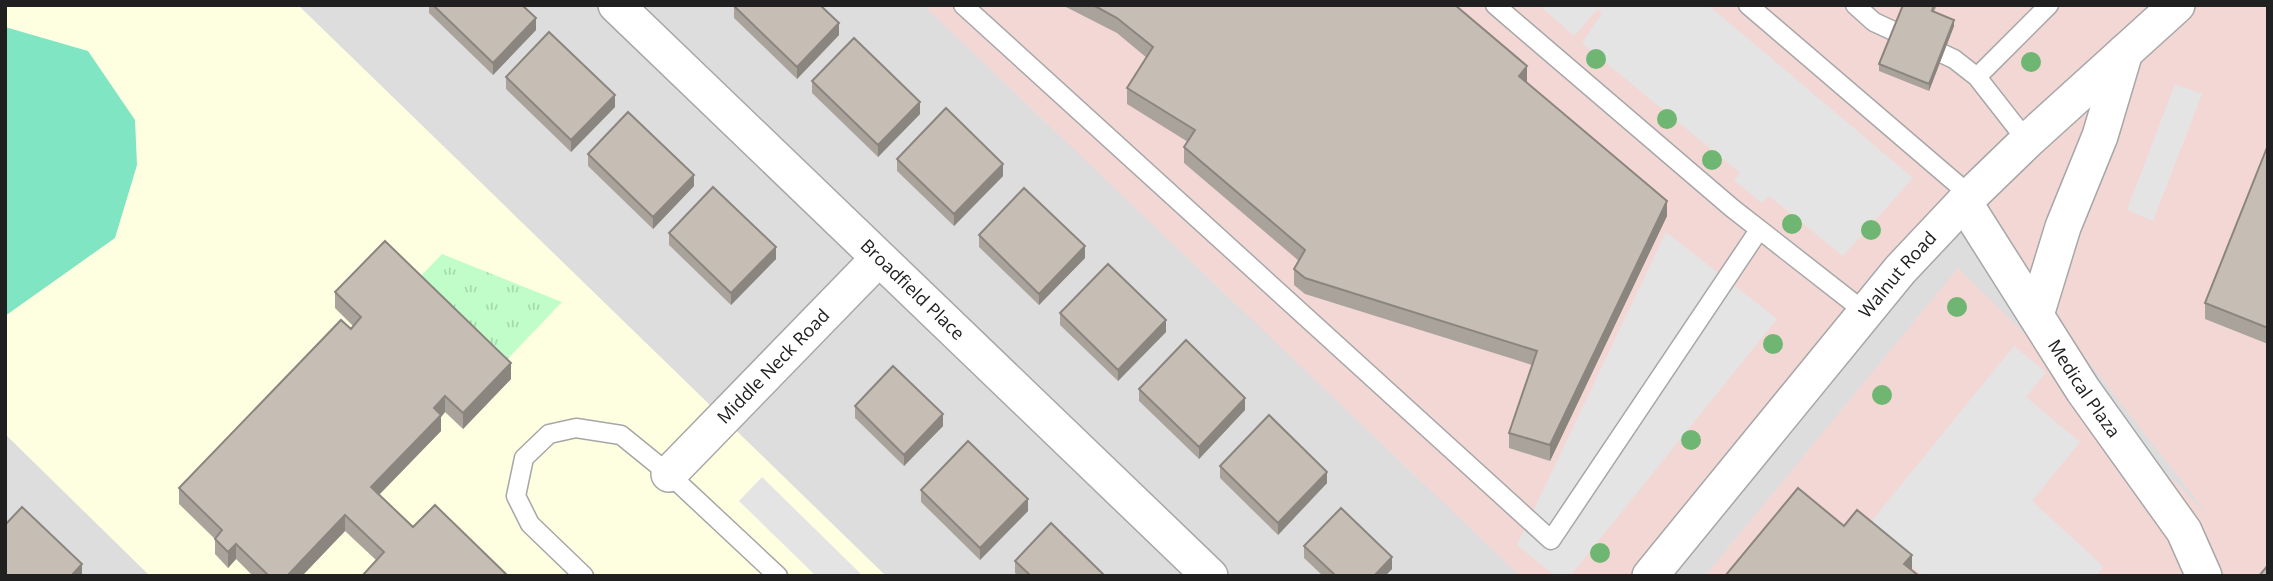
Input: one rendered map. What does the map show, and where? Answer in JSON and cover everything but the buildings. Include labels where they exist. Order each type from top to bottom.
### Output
[{"type":"street","name":"Broadfield Place","points":[[616,5],[1210,576]]},
{"type":"street","name":"Walnut Road","points":[[1650,576],[1900,270],[2028,141],[2177,5]]},
{"type":"street","points":[[2036,315],[2063,226],[2100,136],[2125,51]]},
{"type":"street","name":"Medical Plaza","points":[[1968,199],[2083,390],[2184,531],[2204,576]]},
{"type":"street","name":"Middle Neck Road","points":[[669,474],[878,258]]},
{"type":"lane","points":[[962,5],[1551,540],[1759,230]]},
{"type":"lane","points":[[1495,5],[1759,230],[1866,312]]},
{"type":"lane","points":[[1748,5],[1968,199]]},
{"type":"lane","points":[[1855,5],[1874,22],[1954,59],[1977,77],[2028,141]]},
{"type":"lane","points":[[1977,77],[2049,5]]},
{"type":"lane","points":[[584,576],[530,524],[516,496],[524,458],[549,433],[576,428],[621,435],[669,474],[778,576]]},
{"type":"shaded area","points":[[5,5],[2268,5],[2268,576],[5,576]]},
{"type":"shaded area","points":[[5,5],[298,5],[886,576],[150,576],[5,434]]},
{"type":"shaded area","points":[[923,5],[2268,5],[2268,576],[1705,576],[1958,268],[2208,515],[1964,202],[1650,576],[1520,576]]},
{"type":"shaded area","points":[[1539,5],[1708,5],[1913,178],[1843,256],[1769,196],[1762,203],[1734,180],[1740,173],[1582,43],[1602,13],[1598,9],[1574,36]]},
{"type":"shaded area","points":[[2175,84],[2202,94],[2153,221],[2127,210]]},
{"type":"shaded area","points":[[1666,232],[1777,319],[1570,576],[1555,576],[1517,545]]},
{"type":"shaded area","points":[[2014,346],[2046,372],[2026,397],[2080,442],[2032,501],[2103,566],[2097,576],[1924,576],[1866,528]]},
{"type":"shaded area","points":[[762,477],[863,576],[816,576],[739,501]]},
{"type":"green space","points":[[5,27],[88,51],[135,120],[137,165],[115,238],[5,316]]},
{"type":"green space","points":[[442,254],[562,302],[499,368],[413,284]]}]
